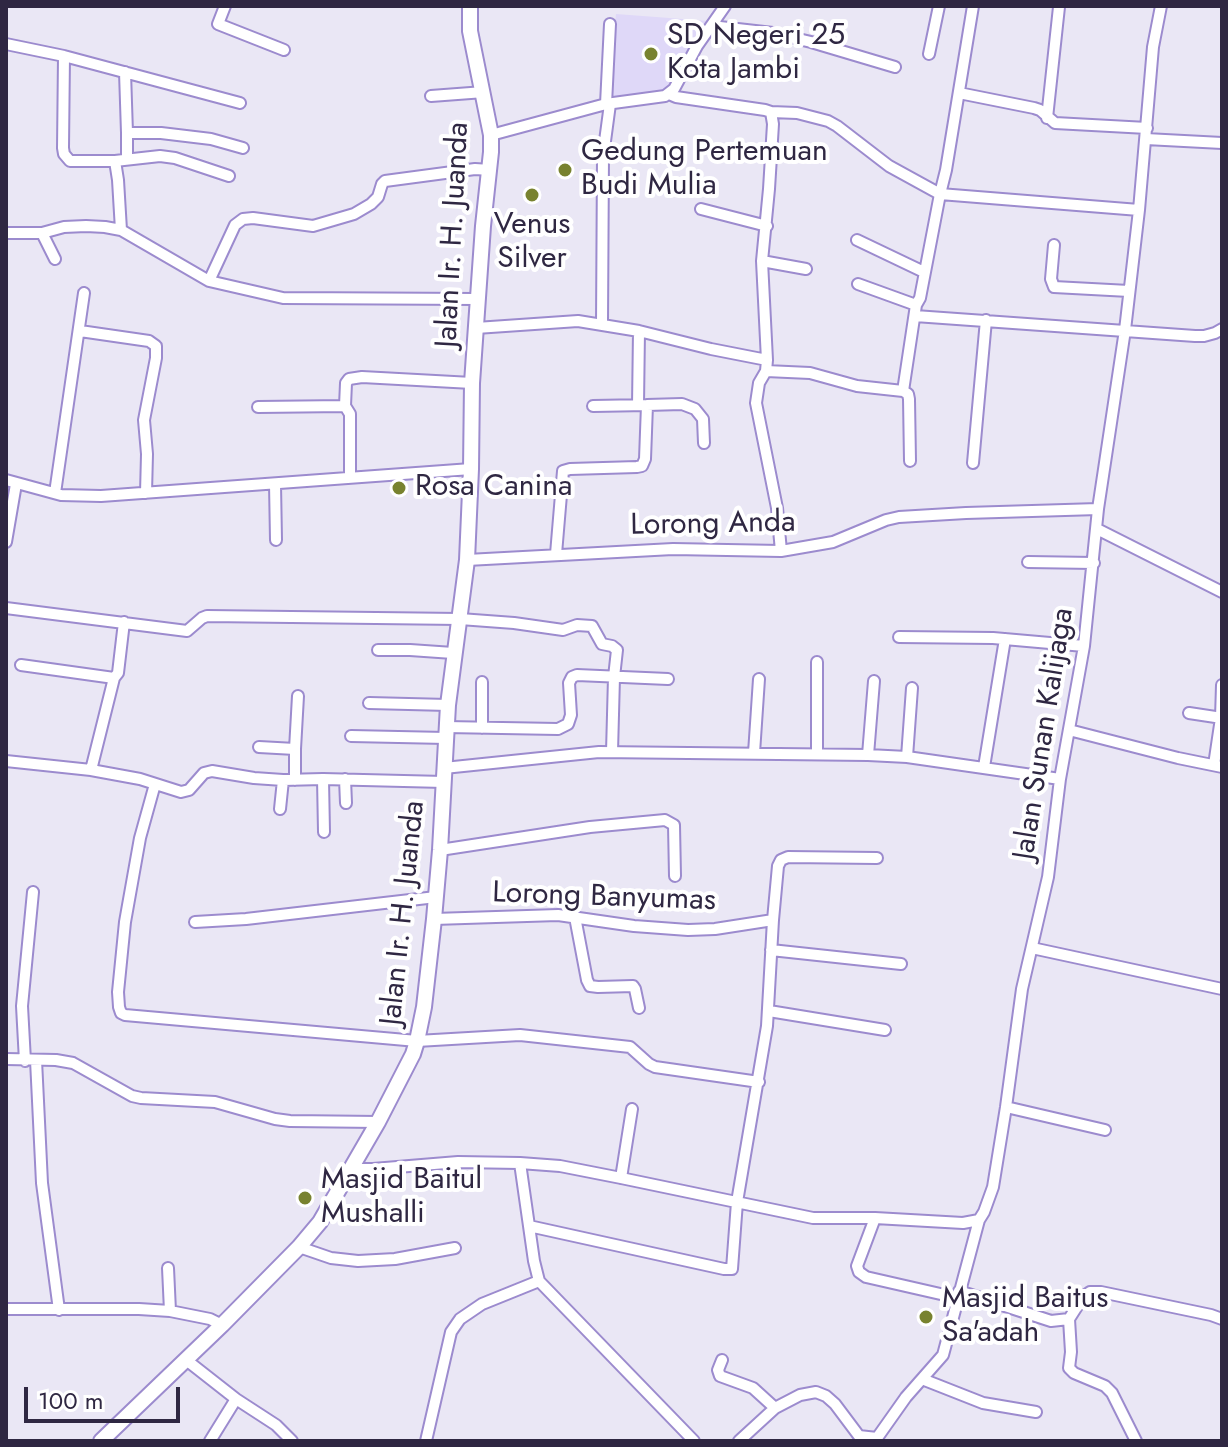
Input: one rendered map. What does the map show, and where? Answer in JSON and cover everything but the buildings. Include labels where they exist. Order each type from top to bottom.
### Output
[{"type":"main road","name":"Jalan Ir. H. Juanda","points":[[101,1441],[222,1325],[320,1222],[378,1122],[417,1041],[434,919],[453,653],[467,560],[472,383],[490,170],[491,135],[472,42],[470,6]]},
{"type":"street","points":[[225,6],[218,24],[284,50]]},
{"type":"street","points":[[491,135],[608,104],[669,94],[725,6]]},
{"type":"street","points":[[929,54],[939,6]]},
{"type":"street","points":[[903,391],[916,311],[946,170],[973,6]]},
{"type":"street","name":"Jalan Sunan Kalijaga","points":[[879,1439],[943,1355],[979,1220],[993,1187],[1022,989],[1048,877],[1060,779],[1084,646],[1098,509],[1125,330],[1139,210],[1153,47],[1161,6]]},
{"type":"street","points":[[1047,118],[1059,7]]},
{"type":"street","points":[[602,324],[603,156],[610,24]]},
{"type":"street","points":[[711,26],[773,33],[895,67]]},
{"type":"street","points":[[6,44],[64,56],[240,103]]},
{"type":"street","points":[[64,56],[64,154],[70,161],[115,161],[160,156],[229,176]]},
{"type":"street","points":[[125,72],[127,158]]},
{"type":"street","points":[[431,96],[484,92]]},
{"type":"street","points":[[959,93],[1034,108],[1055,123],[1222,143]]},
{"type":"street","points":[[669,94],[771,112],[797,113],[828,121],[889,166],[940,194],[1139,210]]},
{"type":"street","points":[[771,112],[773,124],[767,226],[762,261],[766,365],[756,403],[777,508],[781,551]]},
{"type":"street","points":[[127,133],[211,139],[243,148]]},
{"type":"street","points":[[115,161],[121,230]]},
{"type":"street","points":[[209,281],[235,225],[243,219],[313,226],[354,214],[371,204],[385,181],[475,169],[490,170]]},
{"type":"street","points":[[701,209],[767,226]]},
{"type":"street","points":[[6,233],[42,233],[64,227],[86,226],[121,230],[209,281],[289,298],[478,299]]},
{"type":"street","points":[[42,233],[55,259]]},
{"type":"street","points":[[857,240],[924,272]]},
{"type":"street","points":[[1054,245],[1051,279],[1054,287],[1129,291]]},
{"type":"street","points":[[762,261],[806,269]]},
{"type":"street","points":[[858,284],[916,311],[986,320],[1204,336],[1222,329]]},
{"type":"street","points":[[55,493],[84,293]]},
{"type":"street","points":[[973,463],[986,320]]},
{"type":"street","points":[[476,328],[578,321],[602,324],[857,386],[903,391],[909,399],[910,461]]},
{"type":"street","points":[[80,331],[149,341],[156,346],[144,420],[146,493]]},
{"type":"street","points":[[556,554],[563,471],[631,468],[642,466],[645,459],[639,331]]},
{"type":"street","points":[[350,478],[350,414],[345,406],[346,383],[355,377],[472,383]]},
{"type":"street","points":[[593,406],[682,404],[695,409],[703,419],[704,443]]},
{"type":"street","points":[[258,407],[345,406]]},
{"type":"street","points":[[6,542],[11,482],[61,495],[101,496],[471,469]]},
{"type":"street","points":[[275,484],[276,540]]},
{"type":"street","name":"Lorong Anda","points":[[467,560],[673,549],[781,551],[833,542],[899,517],[1098,509]]},
{"type":"street","points":[[1097,529],[1222,592]]},
{"type":"street","points":[[1028,562],[1094,563]]},
{"type":"street","points":[[6,608],[187,631],[207,616],[460,619],[563,630],[577,625],[592,626],[602,644],[617,650],[612,752]]},
{"type":"street","points":[[91,770],[114,678],[118,673],[124,622]]},
{"type":"street","points":[[899,637],[1005,639],[1084,646]]},
{"type":"street","points":[[984,767],[1005,639]]},
{"type":"street","points":[[378,650],[453,653]]},
{"type":"street","points":[[817,662],[817,754]]},
{"type":"street","points":[[21,665],[114,678]]},
{"type":"street","points":[[351,736],[482,728],[563,728],[571,715],[570,679],[577,675],[668,679]]},
{"type":"street","points":[[754,753],[759,679]]},
{"type":"street","points":[[868,755],[874,681]]},
{"type":"street","points":[[482,682],[482,728]]},
{"type":"street","points":[[1069,730],[1218,766],[1222,685]]},
{"type":"street","points":[[907,757],[912,688]]},
{"type":"street","points":[[295,780],[298,696]]},
{"type":"street","points":[[369,703],[448,705]]},
{"type":"street","points":[[1189,713],[1222,718]]},
{"type":"street","points":[[259,747],[295,749]]},
{"type":"street","points":[[6,761],[91,770],[140,779],[185,792],[204,773],[212,771],[283,780],[444,775],[612,752],[907,757],[1060,779]]},
{"type":"street","points":[[323,779],[324,832]]},
{"type":"street","points":[[345,779],[346,803]]},
{"type":"street","points":[[280,809],[283,780]]},
{"type":"street","points":[[155,784],[140,838],[125,922],[118,992],[121,1013],[132,1017],[417,1041],[520,1035],[630,1047],[655,1067],[759,1082]]},
{"type":"street","points":[[440,850],[590,827],[665,820],[674,825],[675,876]]},
{"type":"street","points":[[529,1226],[732,1269],[737,1202],[769,1011],[778,866],[781,860],[788,857],[877,858]]},
{"type":"street","points":[[33,892],[22,1006],[59,1310]]},
{"type":"street","points":[[195,922],[436,897]]},
{"type":"street","name":"Lorong Banyumas","points":[[434,919],[537,915],[688,930],[773,920]]},
{"type":"street","points":[[575,917],[590,986],[633,986],[639,1008]]},
{"type":"street","points":[[1032,948],[1222,989]]},
{"type":"street","points":[[771,950],[901,964]]},
{"type":"street","points":[[769,1011],[885,1030]]},
{"type":"street","points":[[6,1059],[73,1063],[141,1098],[215,1102],[290,1121],[378,1122]]},
{"type":"street","points":[[1006,1107],[1105,1130]]},
{"type":"street","points":[[621,1178],[632,1109]]},
{"type":"street","points":[[350,1169],[458,1162],[560,1166],[813,1218],[963,1223],[979,1220]]},
{"type":"street","points":[[520,1163],[539,1281],[694,1441]]},
{"type":"street","points":[[875,1218],[857,1266],[866,1277],[958,1295],[1051,1321],[1069,1319]]},
{"type":"street","points":[[299,1247],[331,1258],[358,1261],[395,1259],[455,1248]]},
{"type":"street","points":[[168,1268],[170,1311]]},
{"type":"street","points":[[426,1441],[451,1332],[460,1319],[482,1304],[539,1281]]},
{"type":"street","points":[[1136,1441],[1112,1393],[1105,1386],[1069,1368],[1069,1319],[1083,1297],[1090,1292],[1101,1292],[1222,1319]]},
{"type":"street","points":[[6,1309],[170,1311],[210,1319],[222,1325]]},
{"type":"street","points":[[185,1359],[236,1399],[276,1425],[292,1441]]},
{"type":"street","points":[[722,1360],[718,1370],[720,1376],[753,1388],[775,1408]]},
{"type":"street","points":[[922,1379],[983,1403],[1036,1412]]},
{"type":"street","points":[[739,1441],[775,1408],[809,1392],[821,1394],[835,1404],[859,1436],[879,1439]]},
{"type":"street","points":[[210,1441],[236,1399]]},
{"type":"shaded area","name":"SD Negeri 25 Kota Jambi","points":[[616,14],[709,21],[672,86],[666,91],[608,97]]},
{"type":"place","name":"SD Negeri 25 Kota Jambi","points":[[651,54]]},
{"type":"place","name":"Gedung Pertemuan Budi Mulia","points":[[565,170]]},
{"type":"place","name":"Venus Silver","points":[[532,195]]},
{"type":"place","name":"Rosa Canina","points":[[399,488]]},
{"type":"place","name":"Masjid Baitul Mushalli","points":[[305,1198]]},
{"type":"place","name":"Masjid Baitus Sa'adah","points":[[926,1317]]}]
